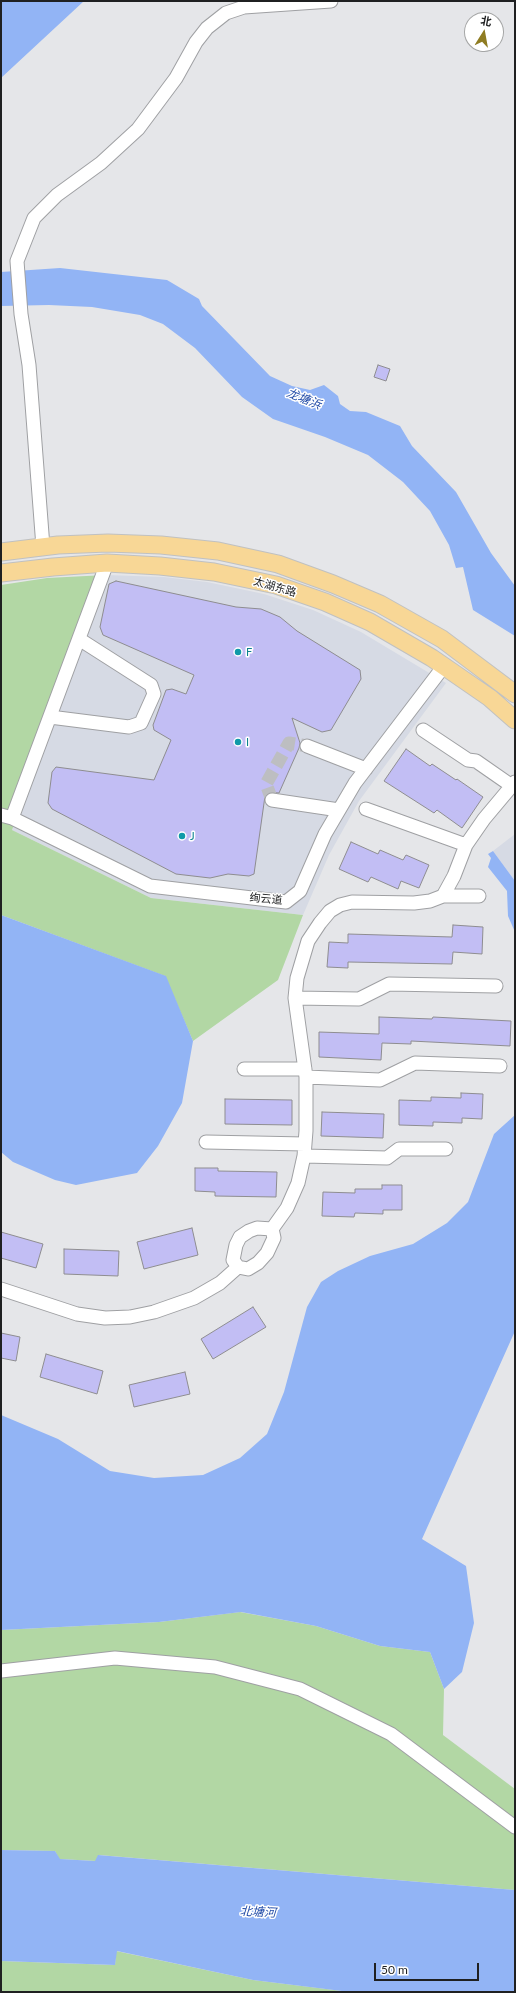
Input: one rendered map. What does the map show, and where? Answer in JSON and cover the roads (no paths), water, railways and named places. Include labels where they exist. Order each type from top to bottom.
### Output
[{"type":"main road","name":"太湖东路","points":[[1,552],[43,547],[108,543],[161,545],[218,551],[278,564],[333,584],[387,608],[442,639],[515,694]]},
{"type":"main road","name":"太湖东路","points":[[1,573],[107,563],[214,572],[276,585],[325,602],[370,622],[444,666],[490,698],[515,720]]},
{"type":"street","points":[[43,547],[29,365],[21,314],[17,262],[34,218],[57,195],[101,163],[138,129],[176,78],[196,42],[207,28],[226,13],[244,7],[331,1]]},
{"type":"street","points":[[7,816],[50,717],[107,563]]},
{"type":"street","points":[[50,717],[129,727],[141,723],[154,694],[151,685],[79,639]]},
{"type":"street","name":"绚云道","points":[[7,816],[150,886],[286,902],[300,891],[325,834],[366,769],[444,666]]},
{"type":"street","points":[[423,730],[468,760],[476,761],[514,784],[484,819],[466,845],[454,876],[443,896]]},
{"type":"street","points":[[307,746],[366,769]]},
{"type":"street","points":[[272,800],[339,810]]},
{"type":"street","points":[[366,809],[466,845]]},
{"type":"street","points":[[272,1229],[257,1228],[240,1237],[236,1245],[233,1260],[238,1267],[248,1269],[258,1263],[267,1252],[274,1238],[272,1229],[287,1208],[298,1183],[305,1150],[305,1073],[294,998],[297,978],[308,942],[320,923],[330,911],[340,905],[352,902],[414,904],[430,901],[443,896],[479,896]]},
{"type":"street","points":[[294,998],[359,999],[389,984],[496,986]]},
{"type":"street","points":[[244,1069],[380,1080],[415,1063],[500,1066]]},
{"type":"street","points":[[206,1142],[387,1158],[399,1149],[446,1149]]},
{"type":"street","points":[[1,1289],[77,1314],[105,1318],[130,1316],[154,1312],[194,1298],[220,1283],[238,1267]]},
{"type":"street","points":[[1,1671],[115,1658],[214,1668],[300,1689],[391,1734],[515,1827]]},
{"type":"water","points":[[1,1],[84,1],[1,78]]},
{"type":"water","name":"龙塘浜","points":[[60,268],[167,280],[199,299],[202,306],[270,376],[292,386],[310,390],[324,385],[338,396],[340,404],[350,411],[366,412],[400,426],[412,446],[456,492],[491,553],[515,586],[515,636],[473,610],[463,567],[456,568],[449,545],[430,511],[403,482],[368,455],[325,437],[273,419],[242,397],[195,348],[163,324],[140,315],[92,307],[49,305],[1,306],[1,272]]},
{"type":"water","points":[[493,851],[515,881],[515,932],[508,916],[507,891],[488,867],[491,858],[488,854]]},
{"type":"water","points":[[1,915],[166,976],[193,1041],[182,1103],[158,1146],[137,1173],[76,1185],[55,1180],[13,1162],[1,1152]]},
{"type":"water","points":[[515,1115],[515,1331],[422,1539],[466,1566],[474,1623],[462,1672],[444,1689],[430,1652],[380,1646],[316,1626],[241,1612],[159,1622],[1,1630],[1,1415],[58,1439],[110,1471],[154,1478],[203,1475],[240,1458],[267,1434],[284,1392],[307,1307],[321,1282],[338,1271],[370,1256],[413,1244],[447,1223],[468,1202],[494,1134]]},
{"type":"water","name":"北塘河","points":[[1,1850],[55,1851],[60,1859],[95,1861],[98,1855],[515,1890],[515,1992],[350,1992],[253,1980],[117,1951],[115,1965],[1,1961]]},
{"type":"tunnel","points":[[272,800],[266,784],[289,743],[307,746]]},
{"type":"place","name":"F","points":[[238,652]]},
{"type":"place","name":"I","points":[[238,742]]},
{"type":"place","name":"J","points":[[182,836]]}]
